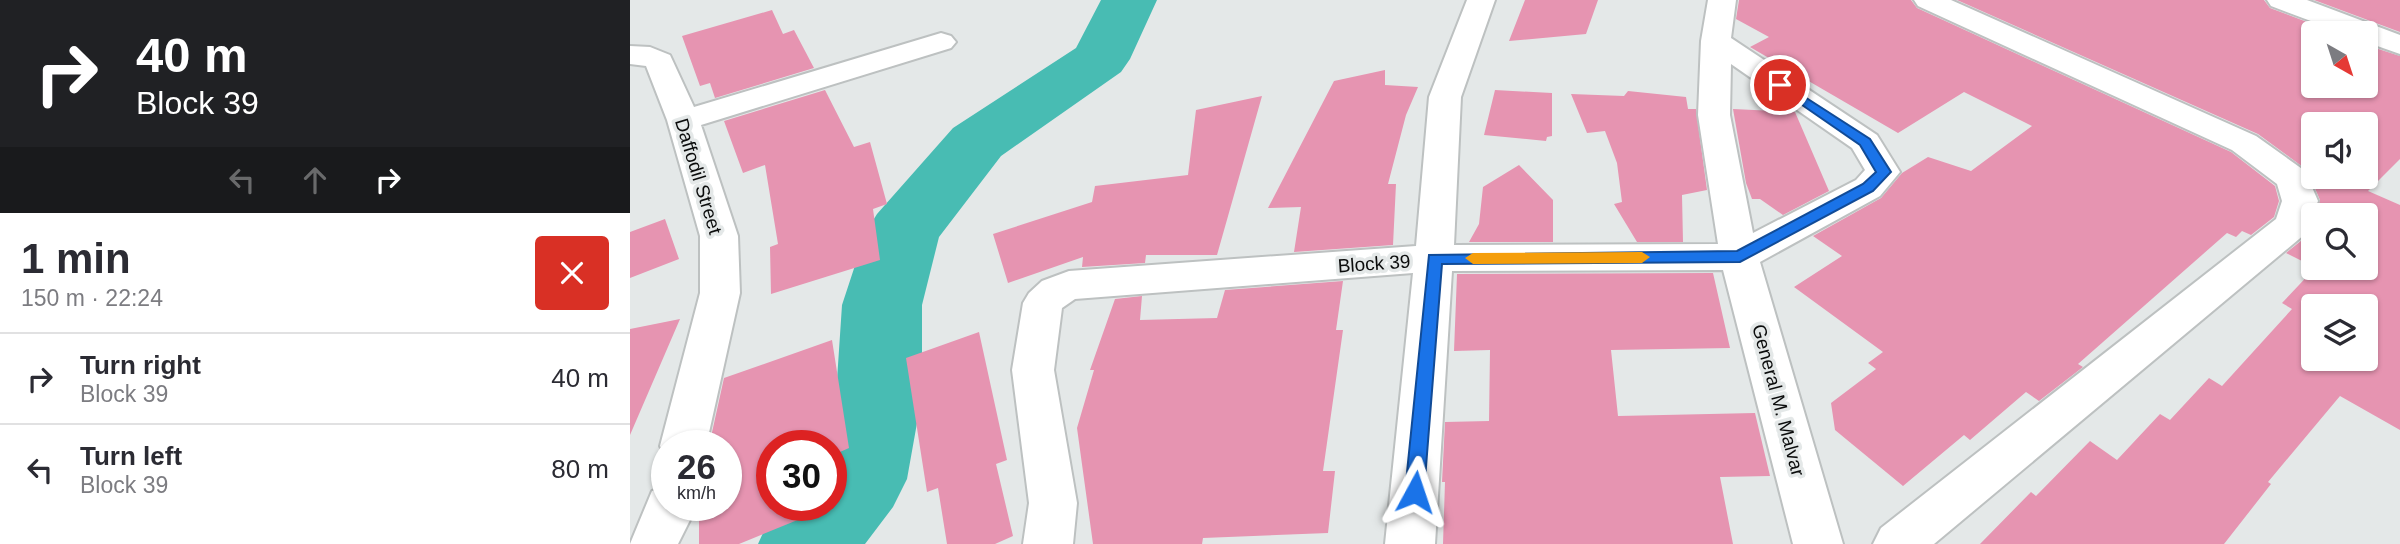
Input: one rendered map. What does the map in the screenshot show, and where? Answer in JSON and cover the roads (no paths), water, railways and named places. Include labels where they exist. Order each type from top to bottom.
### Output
[{"type":"street","points":[[1410,544],[1445,97],[1480,0]]},
{"type":"street","name":"General M. Malvar","points":[[1722,0],[1716,41],[1714,115],[1740,257],[1818,544]]},
{"type":"street","points":[[1898,544],[2292,225],[2300,201],[2293,178],[2244,143],[1928,0]]},
{"type":"street","points":[[2281,0],[2400,45]]},
{"type":"street","name":"Block 39","points":[[1048,544],[1053,503],[1032,370],[1043,303],[1056,291],[1069,285],[1434,258],[1740,257],[1868,188],[1883,172],[1865,142],[1716,41]]},
{"type":"street","points":[[683,120],[941,42]]},
{"type":"street","name":"Daffodil Street","points":[[630,55],[650,56],[659,61],[683,120],[719,236],[720,293],[687,430]]},
{"type":"street","points":[[653,544],[665,521]]},
{"type":"waterway","points":[[807,544],[860,479],[879,395],[882,305],[903,232],[977,142],[1100,59],[1129,0]]}]
